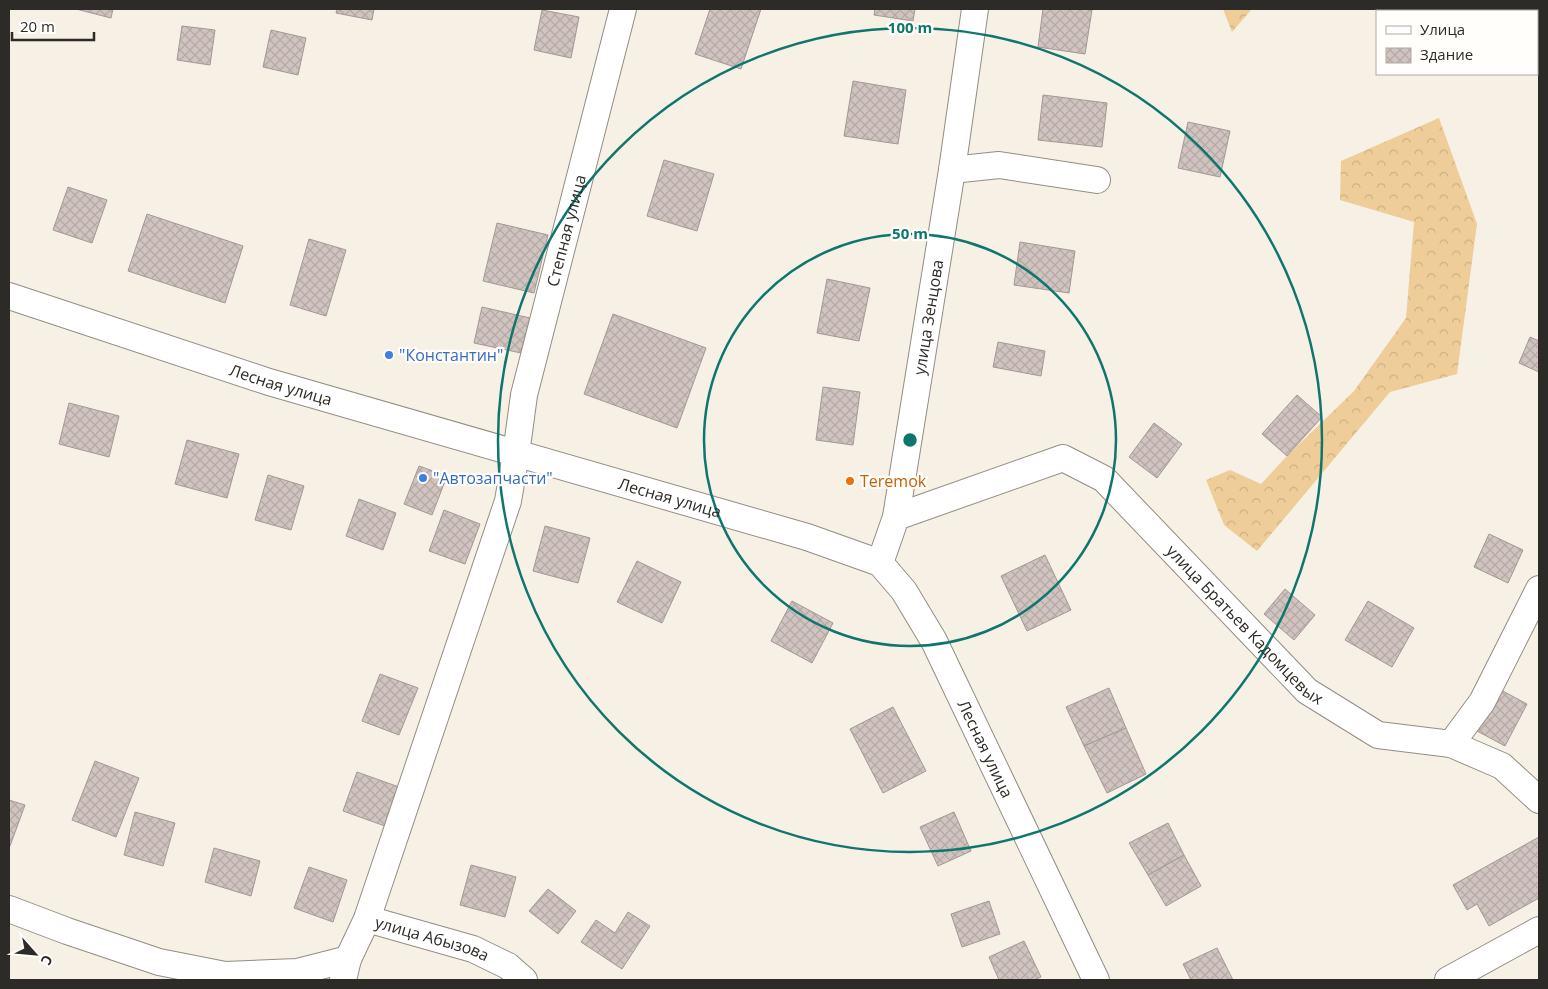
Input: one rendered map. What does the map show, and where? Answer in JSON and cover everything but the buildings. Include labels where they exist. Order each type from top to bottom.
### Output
[{"type":"street","name":"Степная улица","points":[[368,919],[508,501],[524,395],[623,9]]},
{"type":"street","name":"улица Зенцова","points":[[880,563],[896,517],[952,170],[975,9]]},
{"type":"street","points":[[952,170],[999,165],[1097,180]]},
{"type":"street","name":"Лесная улица","points":[[9,296],[269,382],[807,537],[880,563],[904,591],[934,641],[1096,980]]},
{"type":"street","name":"улица Братьев Кадомцевых","points":[[896,517],[1063,458],[1104,479],[1307,692],[1378,735],[1450,744],[1502,766],[1539,800]]},
{"type":"street","points":[[1450,744],[1482,702],[1539,589]]},
{"type":"street","name":"улица Абызова","points":[[9,909],[159,962],[225,975],[345,970],[368,919],[473,949],[508,966],[524,980]]},
{"type":"street","points":[[1448,980],[1539,930]]},
{"type":"green space","points":[[1223,9],[1252,9],[1232,32]]},
{"type":"green space","points":[[1439,118],[1477,224],[1457,374],[1390,392],[1257,551],[1224,525],[1206,480],[1230,470],[1261,484],[1354,391],[1406,318],[1414,222],[1340,200],[1341,161]]},
{"type":"place","name":"\"Константин\"","points":[[389,355]]},
{"type":"place","name":"\"Автозапчасти\"","points":[[423,478]]},
{"type":"place","name":"Teremok","points":[[850,481]]}]
